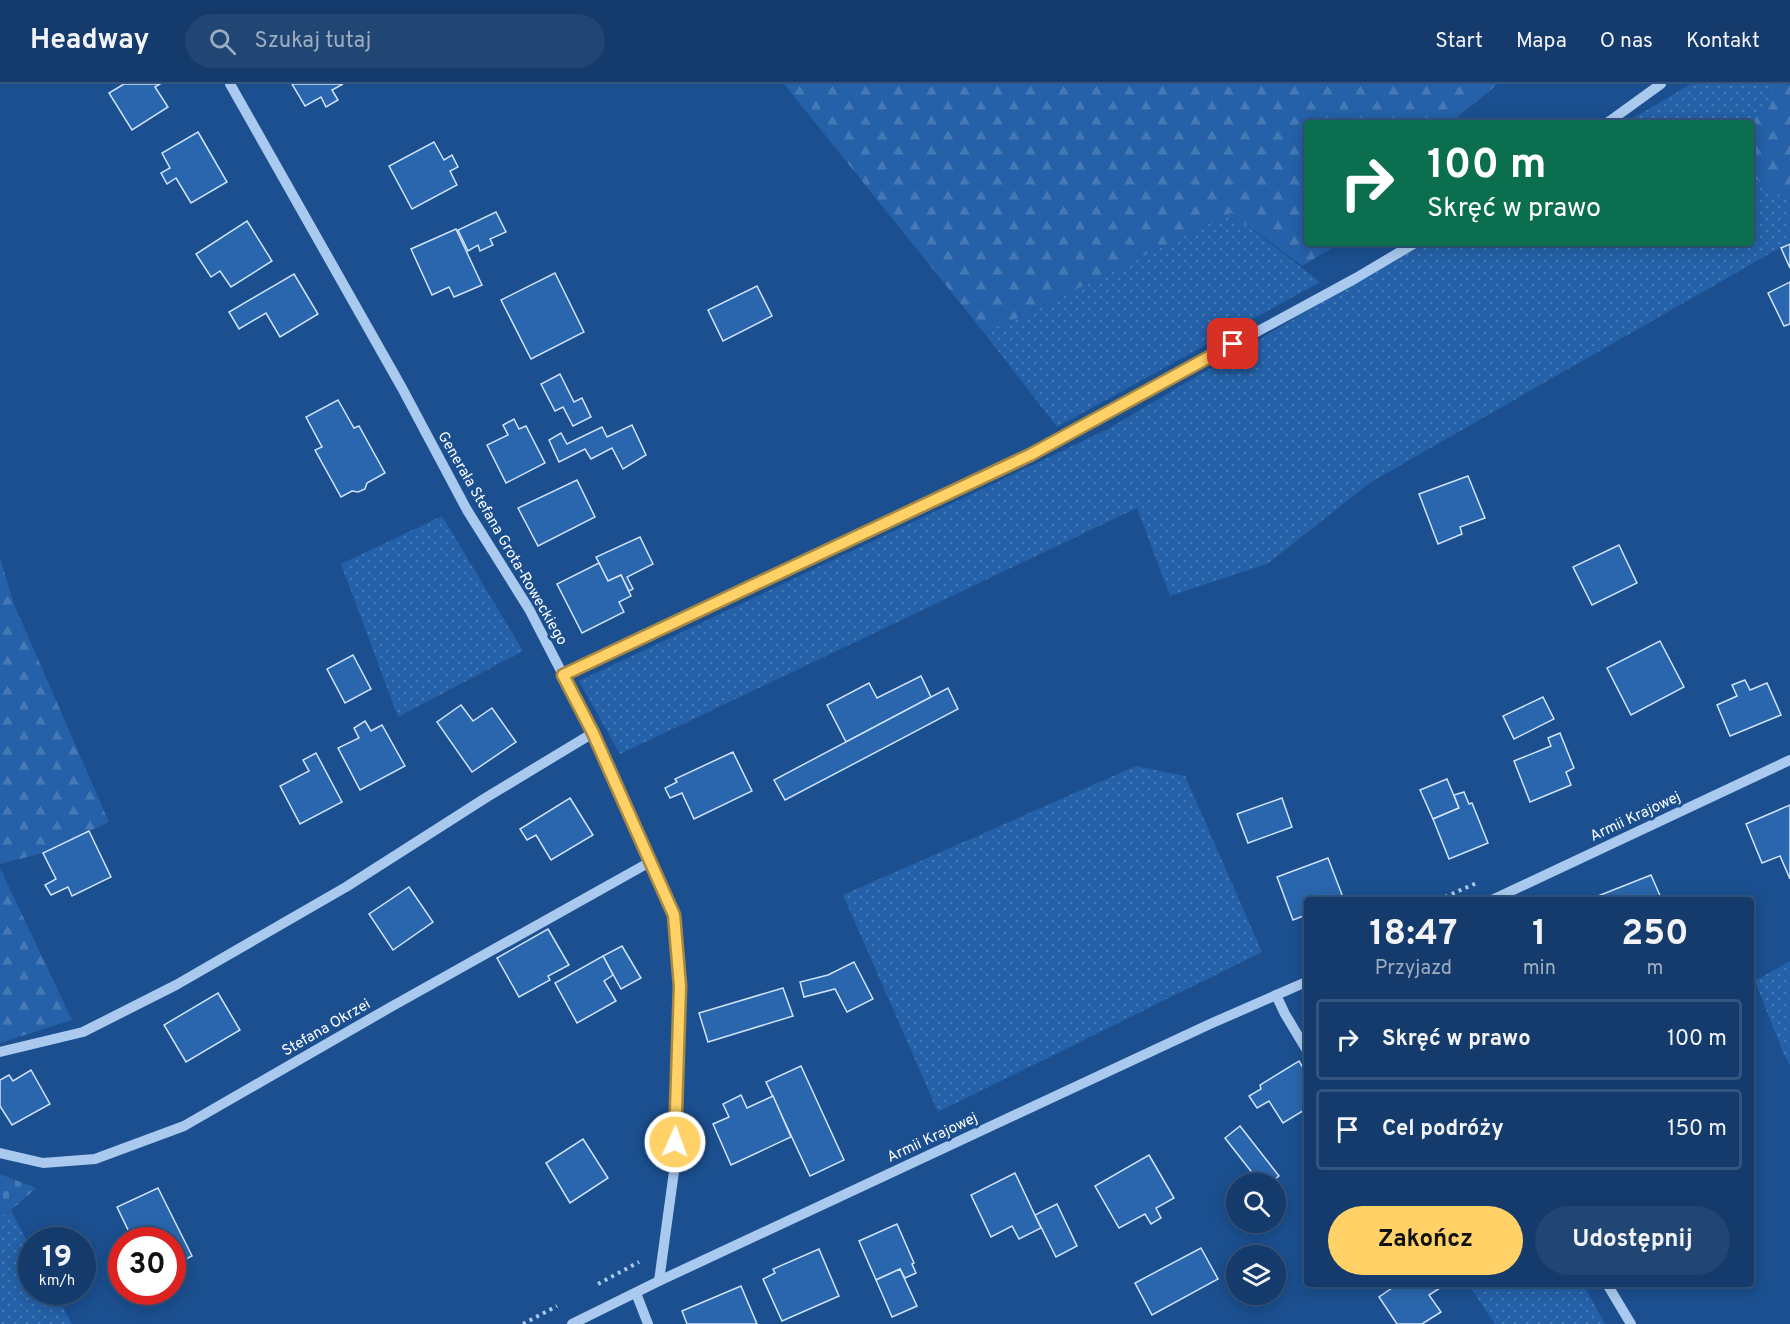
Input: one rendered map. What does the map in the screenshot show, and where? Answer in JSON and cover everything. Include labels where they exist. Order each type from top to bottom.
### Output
[{"type":"street","name":"Generała Stefana Grota-Roweckiego","points":[[230,84],[402,388],[467,510],[529,609],[593,733],[674,915],[680,986],[675,1164],[659,1281]]},
{"type":"street","points":[[1610,120],[1661,84]]},
{"type":"street","points":[[563,675],[1030,455],[1356,278],[1410,246]]},
{"type":"street","points":[[0,1052],[83,1032],[176,985],[346,887],[593,733]]},
{"type":"street","name":"Armii Krajowej","points":[[1498,897],[1790,760]]},
{"type":"street","name":"Stefana Okrzei","points":[[0,1153],[43,1163],[95,1159],[184,1126],[650,862]]},
{"type":"street","name":"Armii Krajowej","points":[[572,1324],[659,1281],[1210,1024],[1304,983]]},
{"type":"street","points":[[1276,995],[1304,1046]]},
{"type":"street","points":[[1609,1287],[1631,1324]]},
{"type":"street","points":[[636,1293],[648,1324]]},
{"type":"green space","points":[[784,84],[1498,84],[1455,120],[1304,120],[1304,246],[1335,246],[1302,266],[1231,213],[985,334]]},
{"type":"green space","points":[[1691,84],[1779,84],[1754,120],[1630,120]]},
{"type":"green space","points":[[1779,84],[1790,84],[1790,202],[1754,178],[1754,120]]},
{"type":"green space","points":[[1754,178],[1790,202],[1790,242],[1371,482],[1267,564],[1170,596],[1137,508],[620,754],[579,681],[1106,430],[1417,246],[1754,246]]},
{"type":"green space","points":[[1231,213],[1320,282],[1057,427],[985,334]]},
{"type":"green space","points":[[442,516],[523,651],[398,717],[341,564]]},
{"type":"green space","points":[[0,558],[14,604],[109,822],[43,853],[0,864]]},
{"type":"green space","points":[[1136,766],[1185,776],[1262,952],[938,1112],[843,895]]},
{"type":"green space","points":[[0,868],[72,1020],[0,1043]]},
{"type":"green space","points":[[1790,961],[1790,1065],[1755,981]]},
{"type":"green space","points":[[0,1174],[36,1188],[0,1217]]},
{"type":"green space","points":[[11,1210],[20,1227],[18,1305],[61,1305],[72,1324],[0,1324],[0,1217]]},
{"type":"green space","points":[[1470,1287],[1585,1287],[1605,1324],[1495,1324]]},
{"type":"building","points":[[124,84],[160,84],[155,87],[168,107],[132,130],[109,93]]},
{"type":"building","points":[[292,84],[343,84],[332,90],[338,100],[326,107],[321,97],[305,106]]},
{"type":"building","points":[[198,132],[227,182],[191,203],[176,178],[167,184],[161,173],[170,168],[162,153]]},
{"type":"building","points":[[434,142],[444,160],[452,155],[458,167],[450,171],[457,185],[412,209],[389,166]]},
{"type":"building","points":[[496,212],[506,232],[490,239],[493,245],[480,251],[478,245],[468,251],[458,230]]},
{"type":"building","points":[[247,221],[272,261],[231,287],[220,271],[211,277],[196,254]]},
{"type":"building","points":[[456,229],[482,285],[454,297],[449,287],[432,295],[411,249]]},
{"type":"building","points":[[1790,244],[1790,268],[1781,248]]},
{"type":"building","points":[[555,273],[584,332],[531,359],[501,300]]},
{"type":"building","points":[[294,274],[318,314],[280,337],[266,313],[239,329],[229,312]]},
{"type":"building","points":[[1790,282],[1790,324],[1784,326],[1768,293]]},
{"type":"building","points":[[757,286],[772,316],[723,341],[708,310]]},
{"type":"building","points":[[560,374],[574,402],[582,398],[591,417],[573,426],[563,407],[555,411],[541,384]]},
{"type":"building","points":[[338,400],[354,428],[359,426],[385,473],[367,483],[365,489],[358,492],[352,491],[341,497],[315,450],[322,447],[306,417]]},
{"type":"building","points":[[514,419],[519,429],[526,426],[545,463],[506,483],[487,445],[508,435],[503,425]]},
{"type":"building","points":[[632,425],[646,455],[623,469],[612,448],[591,459],[585,449],[559,462],[549,440],[561,433],[567,444],[602,427],[607,437]]},
{"type":"building","points":[[1468,476],[1485,518],[1460,527],[1462,534],[1438,544],[1419,494]]},
{"type":"building","points":[[577,480],[595,517],[538,546],[518,508]]},
{"type":"building","points":[[640,537],[653,564],[627,577],[633,589],[629,591],[621,575],[608,581],[596,557]]},
{"type":"building","points":[[1619,545],[1637,583],[1592,605],[1573,567]]},
{"type":"building","points":[[599,563],[608,581],[621,575],[631,596],[619,602],[624,612],[582,633],[557,584]]},
{"type":"building","points":[[1660,641],[1684,687],[1631,715],[1607,668]]},
{"type":"building","points":[[353,655],[371,689],[345,703],[327,669]]},
{"type":"building","points":[[921,676],[931,697],[846,742],[827,705],[869,683],[877,698]]},
{"type":"building","points":[[1745,680],[1750,690],[1767,683],[1781,715],[1730,736],[1717,705],[1737,696],[1732,685]]},
{"type":"building","points":[[948,688],[958,709],[785,800],[774,780]]},
{"type":"building","points":[[1543,697],[1554,719],[1514,739],[1503,716]]},
{"type":"building","points":[[461,705],[473,721],[492,708],[516,742],[472,772],[437,722]]},
{"type":"building","points":[[365,721],[371,731],[382,725],[405,766],[360,790],[338,748],[359,738],[354,728]]},
{"type":"building","points":[[1560,733],[1574,768],[1566,772],[1571,785],[1530,802],[1514,761],[1551,746],[1548,738]]},
{"type":"building","points":[[733,752],[752,791],[694,819],[682,793],[670,798],[665,788],[677,782],[675,779]]},
{"type":"building","points":[[316,753],[342,802],[300,824],[280,786],[309,771],[303,760]]},
{"type":"building","points":[[1447,779],[1459,808],[1433,819],[1420,790]]},
{"type":"building","points":[[1464,792],[1469,804],[1472,803],[1488,843],[1449,859],[1433,819],[1459,808],[1454,795]]},
{"type":"building","points":[[570,798],[593,835],[551,860],[536,835],[527,840],[520,829]]},
{"type":"building","points":[[1282,798],[1292,827],[1248,843],[1237,814]]},
{"type":"building","points":[[1790,805],[1790,879],[1780,856],[1762,863],[1746,824]]},
{"type":"building","points":[[89,831],[111,877],[72,896],[68,887],[51,895],[45,885],[56,879],[43,853]]},
{"type":"building","points":[[1328,858],[1343,897],[1304,897],[1304,916],[1293,920],[1277,877]]},
{"type":"building","points":[[1651,875],[1661,897],[1596,897]]},
{"type":"building","points":[[409,887],[433,922],[393,950],[369,914]]},
{"type":"building","points":[[548,929],[569,965],[548,976],[550,980],[519,997],[497,958]]},
{"type":"building","points":[[622,946],[641,978],[621,989],[603,956]]},
{"type":"building","points":[[603,956],[613,975],[604,981],[616,1001],[577,1023],[555,983]]},
{"type":"building","points":[[854,962],[873,999],[847,1012],[835,989],[804,997],[800,982],[828,975]]},
{"type":"building","points":[[783,988],[793,1016],[708,1042],[699,1013]]},
{"type":"building","points":[[218,993],[240,1030],[186,1062],[164,1025]]},
{"type":"building","points":[[1299,1061],[1304,1070],[1304,1110],[1283,1123],[1269,1101],[1257,1108],[1249,1096],[1261,1089],[1260,1085]]},
{"type":"building","points":[[801,1066],[844,1160],[810,1176],[766,1082]]},
{"type":"building","points":[[31,1070],[50,1104],[12,1125],[0,1106],[0,1080],[9,1075],[13,1081]]},
{"type":"building","points":[[741,1095],[747,1108],[773,1096],[791,1137],[731,1165],[713,1124],[729,1117],[723,1104]]},
{"type":"building","points":[[1240,1126],[1277,1173],[1252,1173],[1225,1138]]},
{"type":"building","points":[[583,1139],[608,1178],[570,1203],[546,1163]]},
{"type":"building","points":[[1149,1155],[1174,1198],[1156,1208],[1161,1218],[1151,1224],[1145,1214],[1119,1228],[1095,1186]]},
{"type":"building","points":[[1015,1173],[1041,1228],[1019,1239],[1012,1226],[991,1237],[971,1195]]},
{"type":"building","points":[[158,1188],[178,1227],[127,1227],[117,1207]]},
{"type":"building","points":[[1057,1204],[1077,1246],[1056,1257],[1035,1215]]},
{"type":"building","points":[[897,1224],[916,1273],[905,1278],[900,1269],[876,1280],[859,1241]]},
{"type":"building","points":[[186,1244],[192,1256],[186,1259]]},
{"type":"building","points":[[1201,1248],[1218,1279],[1152,1315],[1135,1283]]},
{"type":"building","points":[[819,1249],[839,1296],[782,1321],[763,1279],[775,1273],[773,1269]]},
{"type":"building","points":[[900,1269],[917,1306],[892,1317],[876,1280]]},
{"type":"building","points":[[741,1286],[757,1324],[687,1324],[682,1311]]},
{"type":"building","points":[[1394,1287],[1439,1287],[1429,1295],[1441,1312],[1422,1324],[1397,1324],[1379,1297]]},
{"type":"route","points":[[675,1142],[680,986],[674,915],[593,733],[563,675],[1030,455],[1233,344]]}]
